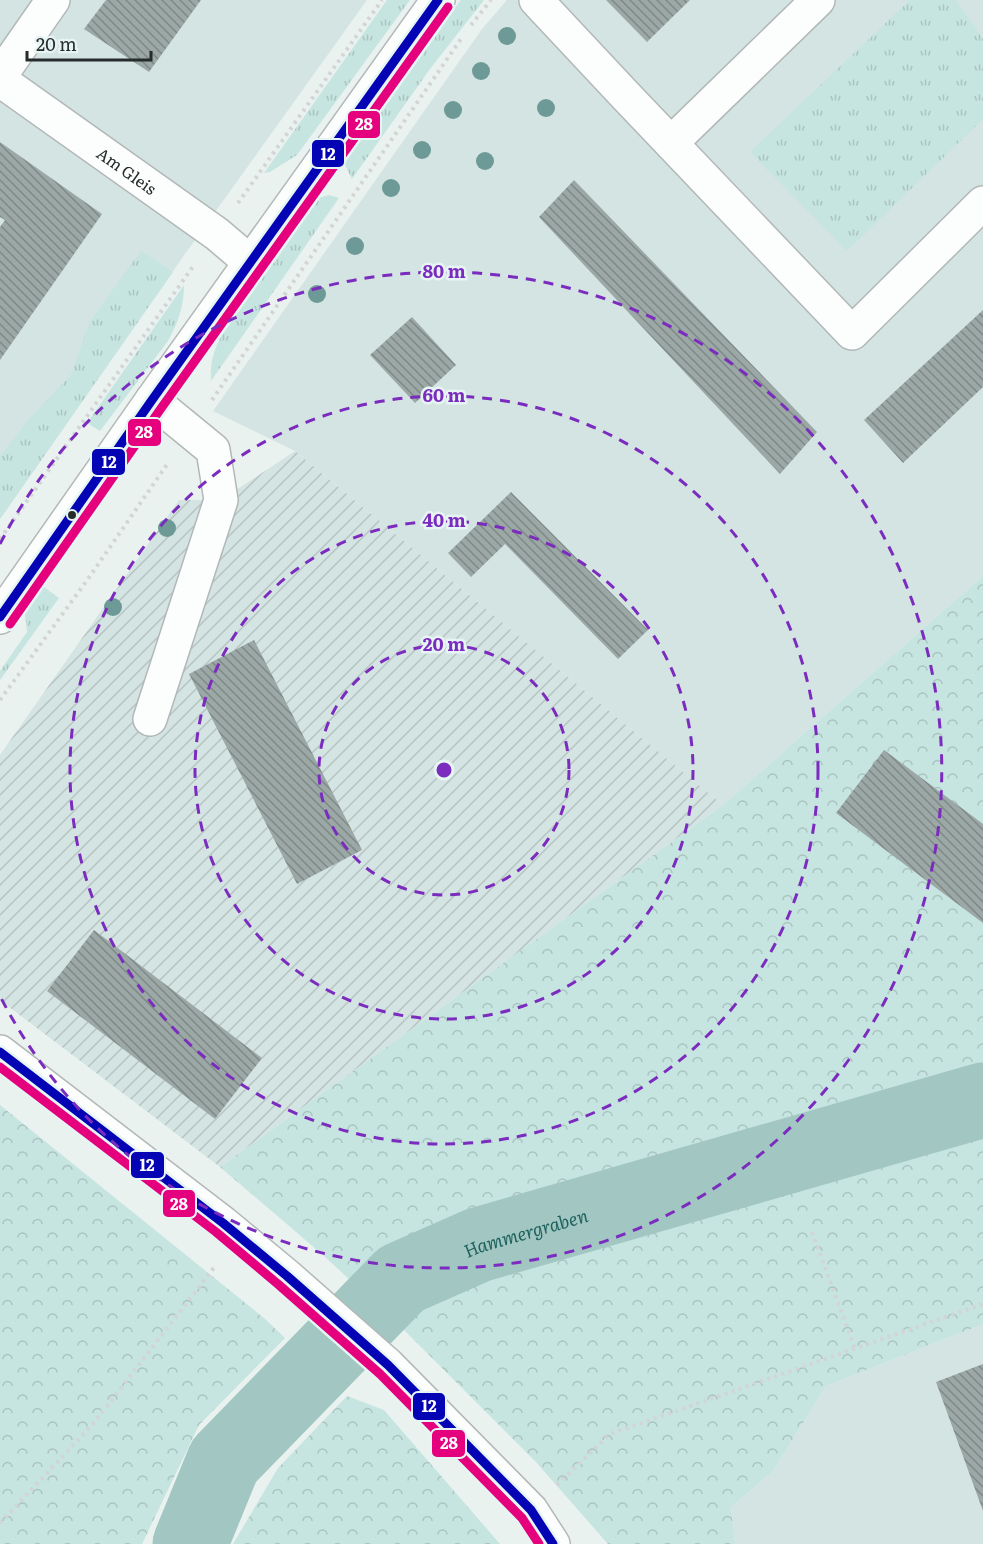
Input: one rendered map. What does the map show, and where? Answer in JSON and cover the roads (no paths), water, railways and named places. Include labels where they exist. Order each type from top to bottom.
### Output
[{"type":"street","points":[[0,78],[53,0]]},
{"type":"street","points":[[0,618],[152,400],[438,0]]},
{"type":"street","points":[[536,0],[852,333],[983,203]]},
{"type":"street","points":[[670,143],[818,0]]},
{"type":"street","name":"Am Gleis","points":[[0,78],[217,234],[251,263]]},
{"type":"street","points":[[150,719],[221,500],[213,450],[152,400]]},
{"type":"street","points":[[0,1052],[239,1236],[388,1365],[531,1510],[553,1544]]},
{"type":"waterway","name":"Hammergraben","points":[[190,1544],[224,1461],[401,1279],[478,1245],[983,1100]]}]
